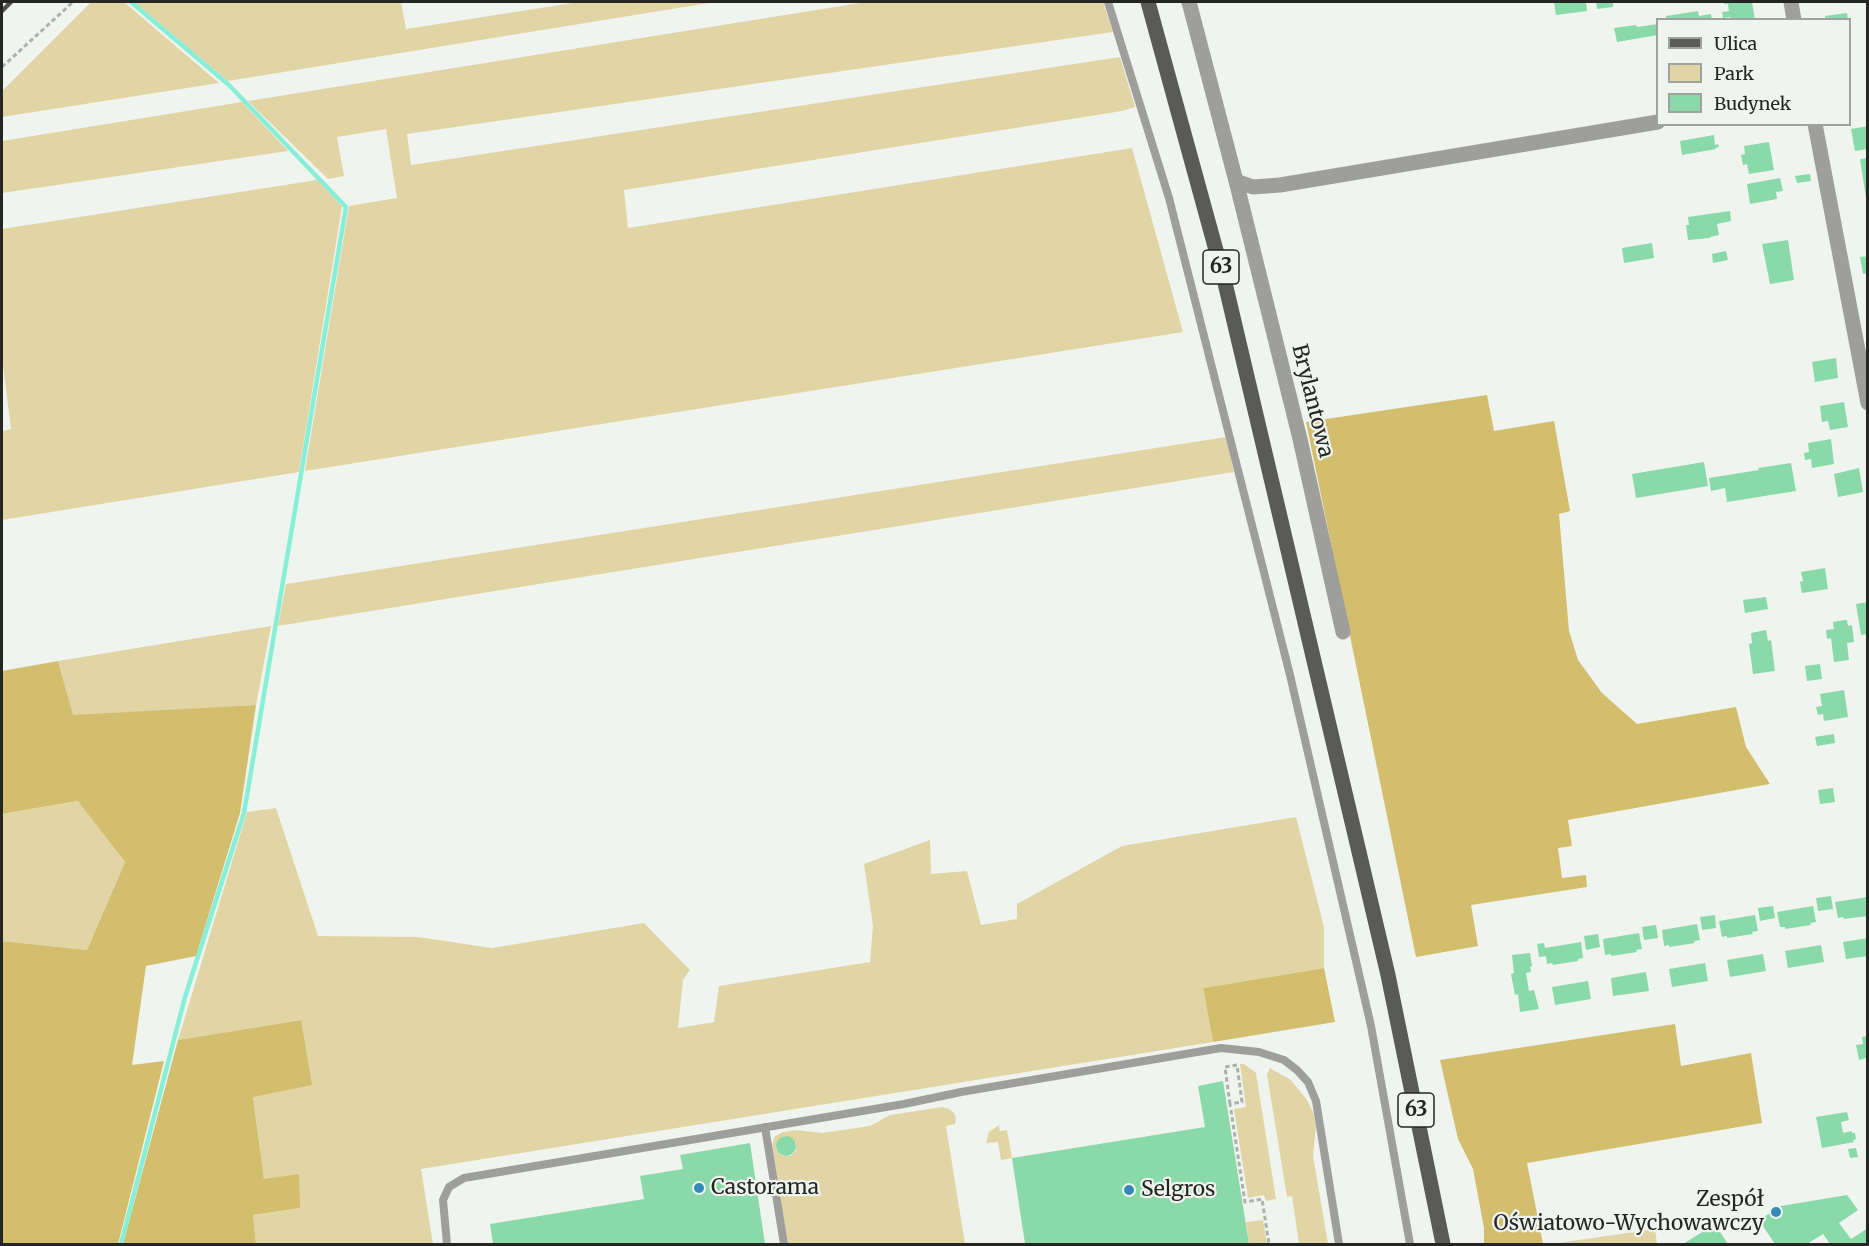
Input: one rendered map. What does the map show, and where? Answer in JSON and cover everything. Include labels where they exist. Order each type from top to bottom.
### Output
[{"type":"main road","name":"63","points":[[1148,2],[1225,283],[1388,975],[1443,1245]]},
{"type":"street","name":"Brylantowa","points":[[1189,2],[1300,440],[1343,632]]},
{"type":"street","points":[[1791,2],[1794,18]]},
{"type":"street","points":[[1236,181],[1253,187],[1280,185],[1656,122]]},
{"type":"street","points":[[1815,126],[1868,403]]},
{"type":"lane","points":[[1108,2],[1169,198],[1290,675],[1371,1026],[1410,1245]]},
{"type":"lane","points":[[447,1245],[443,1200],[449,1187],[464,1178],[1221,1048],[1259,1052],[1284,1060],[1308,1082],[1316,1101],[1339,1245]]},
{"type":"lane","points":[[765,1127],[784,1245]]},
{"type":"path","points":[[2,67],[73,2]]},
{"type":"path","points":[[1230,1104],[1242,1102],[1237,1065],[1225,1067],[1230,1104],[1245,1202],[1262,1199],[1269,1245]]},
{"type":"green space","points":[[91,2],[124,2],[219,83],[2,117],[2,91]]},
{"type":"green space","points":[[134,2],[401,2],[406,29],[579,2],[715,2],[228,81]]},
{"type":"green space","points":[[866,2],[1103,2],[1113,32],[407,134],[411,165],[1120,57],[1135,107],[1122,111],[624,190],[628,228],[1132,148],[1183,332],[305,471],[349,206],[397,198],[386,129],[337,137],[344,176],[328,179],[248,101]]},
{"type":"green space","points":[[242,102],[288,151],[2,193],[2,141]]},
{"type":"green space","points":[[317,180],[342,206],[299,472],[2,520],[2,431],[11,429],[2,357],[2,229]]},
{"type":"green space","points":[[1226,437],[1234,472],[278,626],[286,584]]},
{"type":"green space","points":[[271,626],[256,705],[73,716],[58,661]]},
{"type":"green space","points":[[79,801],[125,862],[87,950],[2,941],[2,814]]},
{"type":"green space","points":[[276,808],[318,936],[418,937],[492,948],[644,923],[690,970],[683,980],[678,1028],[714,1022],[719,986],[870,962],[873,926],[864,864],[930,840],[931,874],[967,871],[981,925],[1017,919],[1017,904],[1122,846],[1296,817],[1324,927],[1324,968],[1203,988],[1213,1042],[421,1169],[433,1244],[256,1244],[253,1215],[300,1208],[264,1179],[253,1096],[301,1020],[178,1040],[247,812]]},
{"type":"green space","points":[[1240,1064],[1244,1064],[1256,1073],[1276,1199],[1266,1201],[1264,1195],[1248,1198],[1234,1109],[1246,1107]]},
{"type":"green space","points":[[1270,1068],[1291,1080],[1307,1100],[1313,1112],[1316,1126],[1313,1156],[1328,1244],[1299,1244],[1292,1196],[1287,1197],[1267,1074]]},
{"type":"green space","points":[[942,1107],[954,1113],[955,1124],[946,1126],[965,1244],[788,1244],[772,1147],[774,1137],[783,1132],[797,1130],[822,1133],[870,1126],[890,1115]],"holes":[[[784,1136],[796,1143],[796,1151],[790,1156],[783,1156],[777,1151],[778,1141]]]},
{"type":"green space","points":[[999,1125],[1000,1131],[1007,1130],[1012,1158],[1001,1160],[998,1142],[986,1143],[989,1132]]},
{"type":"green space","points":[[1263,1220],[1267,1244],[1249,1244],[1246,1222]]},
{"type":"green space","points":[[1655,1229],[1657,1244],[1551,1244]]},
{"type":"shaded area","points":[[1487,395],[1494,431],[1554,421],[1570,511],[1559,514],[1569,631],[1578,660],[1602,693],[1637,724],[1736,707],[1746,747],[1770,784],[1568,820],[1572,846],[1558,848],[1562,878],[1586,875],[1587,887],[1471,905],[1478,946],[1416,957],[1306,422]]},
{"type":"shaded area","points":[[58,661],[73,715],[256,705],[240,813],[196,956],[146,966],[132,1065],[164,1061],[118,1244],[2,1244],[2,941],[87,950],[125,862],[78,801],[2,814],[2,671]]},
{"type":"shaded area","points":[[1324,968],[1335,1022],[1213,1042],[1203,988]]},
{"type":"shaded area","points":[[301,1020],[312,1085],[253,1097],[264,1179],[299,1174],[300,1208],[253,1215],[256,1244],[123,1244],[178,1040]]},
{"type":"shaded area","points":[[1675,1024],[1681,1066],[1751,1053],[1762,1123],[1527,1163],[1543,1244],[1484,1244],[1484,1228],[1473,1169],[1458,1139],[1440,1060]]},
{"type":"building","points":[[1554,2],[1586,2],[1587,11],[1556,15]]},
{"type":"building","points":[[1596,2],[1613,2],[1613,7],[1597,9]]},
{"type":"building","points":[[1724,2],[1752,2],[1755,18],[1723,18],[1722,12],[1729,11],[1728,4]]},
{"type":"building","points":[[1698,11],[1699,16],[1711,14],[1712,18],[1666,18],[1666,16]]},
{"type":"building","points":[[1847,13],[1848,18],[1826,18],[1825,16]]},
{"type":"building","points":[[1656,24],[1656,35],[1617,42],[1614,28],[1636,25],[1637,27]]},
{"type":"building","points":[[1868,126],[1868,149],[1855,151],[1851,129]]},
{"type":"building","points":[[1714,135],[1715,145],[1718,144],[1719,147],[1716,149],[1682,155],[1680,141]]},
{"type":"building","points":[[1769,142],[1774,170],[1749,174],[1747,164],[1743,165],[1741,155],[1745,154],[1744,146]]},
{"type":"building","points":[[1868,158],[1868,198],[1866,198],[1860,159]]},
{"type":"building","points":[[1810,174],[1811,181],[1797,183],[1795,176]]},
{"type":"building","points":[[1780,178],[1783,191],[1776,192],[1777,199],[1750,204],[1747,184]]},
{"type":"building","points":[[1730,211],[1731,221],[1717,224],[1719,235],[1688,240],[1686,225],[1689,225],[1688,217]]},
{"type":"building","points":[[1788,240],[1794,280],[1770,284],[1762,244]]},
{"type":"building","points":[[1652,243],[1654,258],[1624,263],[1622,248]]},
{"type":"building","points":[[1726,251],[1728,260],[1713,263],[1712,254]]},
{"type":"building","points":[[1868,256],[1868,273],[1863,274],[1860,257]]},
{"type":"building","points":[[1836,358],[1838,378],[1815,382],[1812,362]]},
{"type":"building","points":[[1844,402],[1848,427],[1830,430],[1828,421],[1822,422],[1820,406]]},
{"type":"building","points":[[1831,439],[1834,464],[1812,468],[1811,459],[1805,460],[1804,453],[1809,452],[1808,443]]},
{"type":"building","points":[[1704,462],[1708,486],[1636,498],[1632,474]]},
{"type":"building","points":[[1791,463],[1796,491],[1727,502],[1725,488],[1711,491],[1709,478]]},
{"type":"building","points":[[1859,468],[1863,492],[1838,497],[1834,474]]},
{"type":"building","points":[[1825,568],[1828,589],[1802,593],[1801,572]]},
{"type":"building","points":[[1766,597],[1768,609],[1745,613],[1743,600]]},
{"type":"building","points":[[1868,602],[1868,634],[1861,635],[1856,604]]},
{"type":"building","points":[[1847,620],[1848,626],[1852,625],[1854,642],[1847,643],[1849,660],[1834,662],[1831,638],[1827,639],[1826,630],[1834,629],[1833,622]]},
{"type":"building","points":[[1766,630],[1768,641],[1771,640],[1775,671],[1753,674],[1749,644],[1752,643],[1751,633]]},
{"type":"building","points":[[1820,664],[1822,679],[1807,681],[1805,666]]},
{"type":"building","points":[[1844,690],[1848,717],[1824,721],[1823,714],[1818,715],[1816,707],[1822,706],[1820,694]]},
{"type":"building","points":[[1834,734],[1835,743],[1817,746],[1815,737]]},
{"type":"building","points":[[1833,788],[1835,802],[1820,804],[1818,790]]},
{"type":"building","points":[[1831,896],[1833,909],[1818,911],[1816,898]]},
{"type":"building","points":[[1868,897],[1868,916],[1838,918],[1835,902]]},
{"type":"building","points":[[1773,906],[1775,918],[1760,921],[1758,908]]},
{"type":"building","points":[[1813,906],[1816,922],[1810,923],[1811,925],[1785,929],[1785,927],[1780,927],[1777,912]]},
{"type":"building","points":[[1715,915],[1716,928],[1702,930],[1700,917]]},
{"type":"building","points":[[1755,915],[1758,931],[1752,932],[1753,934],[1722,937],[1719,921]]},
{"type":"building","points":[[1697,924],[1700,940],[1694,941],[1695,943],[1664,946],[1662,930]]},
{"type":"building","points":[[1656,925],[1658,938],[1644,940],[1642,927]]},
{"type":"building","points":[[1639,933],[1642,949],[1636,950],[1637,952],[1605,955],[1603,939]]},
{"type":"building","points":[[1598,934],[1600,947],[1586,950],[1584,936]]},
{"type":"building","points":[[1868,938],[1868,956],[1846,959],[1843,942]]},
{"type":"building","points":[[1581,942],[1583,958],[1578,961],[1553,965],[1552,963],[1547,964],[1546,956],[1539,957],[1537,944],[1544,943],[1545,948]]},
{"type":"building","points":[[1821,945],[1824,962],[1788,968],[1785,951]]},
{"type":"building","points":[[1530,953],[1531,972],[1526,973],[1529,991],[1534,990],[1539,1009],[1520,1012],[1518,994],[1515,995],[1511,974],[1514,973],[1512,955]]},
{"type":"building","points":[[1763,954],[1766,971],[1730,977],[1727,960]]},
{"type":"building","points":[[1705,963],[1708,981],[1672,987],[1669,969]]},
{"type":"building","points":[[1646,972],[1649,991],[1613,996],[1611,978]]},
{"type":"building","points":[[1588,981],[1591,999],[1555,1005],[1552,987]]},
{"type":"building","points":[[1868,1036],[1866,1058],[1859,1060],[1856,1045],[1863,1044],[1862,1037]]},
{"type":"building","name":"Selgros","points":[[1223,1081],[1249,1244],[1025,1244],[1012,1158],[1205,1127],[1198,1086]]},
{"type":"building","points":[[1847,1112],[1849,1120],[1841,1122],[1843,1133],[1852,1131],[1855,1133],[1854,1142],[1822,1148],[1816,1117]]},
{"type":"building","points":[[786,1136],[793,1139],[796,1146],[793,1153],[786,1156],[779,1153],[776,1146],[779,1139]]},
{"type":"building","name":"Castorama","points":[[750,1143],[765,1244],[493,1244],[490,1224],[644,1199],[640,1176],[683,1169],[680,1155]]},
{"type":"building","points":[[1856,1148],[1858,1157],[1850,1158],[1848,1149]]},
{"type":"building","points":[[1847,1195],[1858,1210],[1839,1223],[1851,1239],[1868,1228],[1868,1244],[1830,1244],[1823,1234],[1807,1244],[1775,1244],[1759,1220],[1781,1206]]},
{"type":"building","points":[[1715,1224],[1728,1244],[1683,1244]]},
{"type":"waterway","points":[[121,1244],[185,997],[244,813],[346,207],[229,85],[131,2]]},
{"type":"railway","points":[[2,11],[11,2]]},
{"type":"place","name":"Castorama","points":[[699,1188]]},
{"type":"place","name":"Selgros","points":[[1129,1190]]},
{"type":"place","name":"Zespół Oświatowo-Wychowawczy","points":[[1776,1212]]}]
